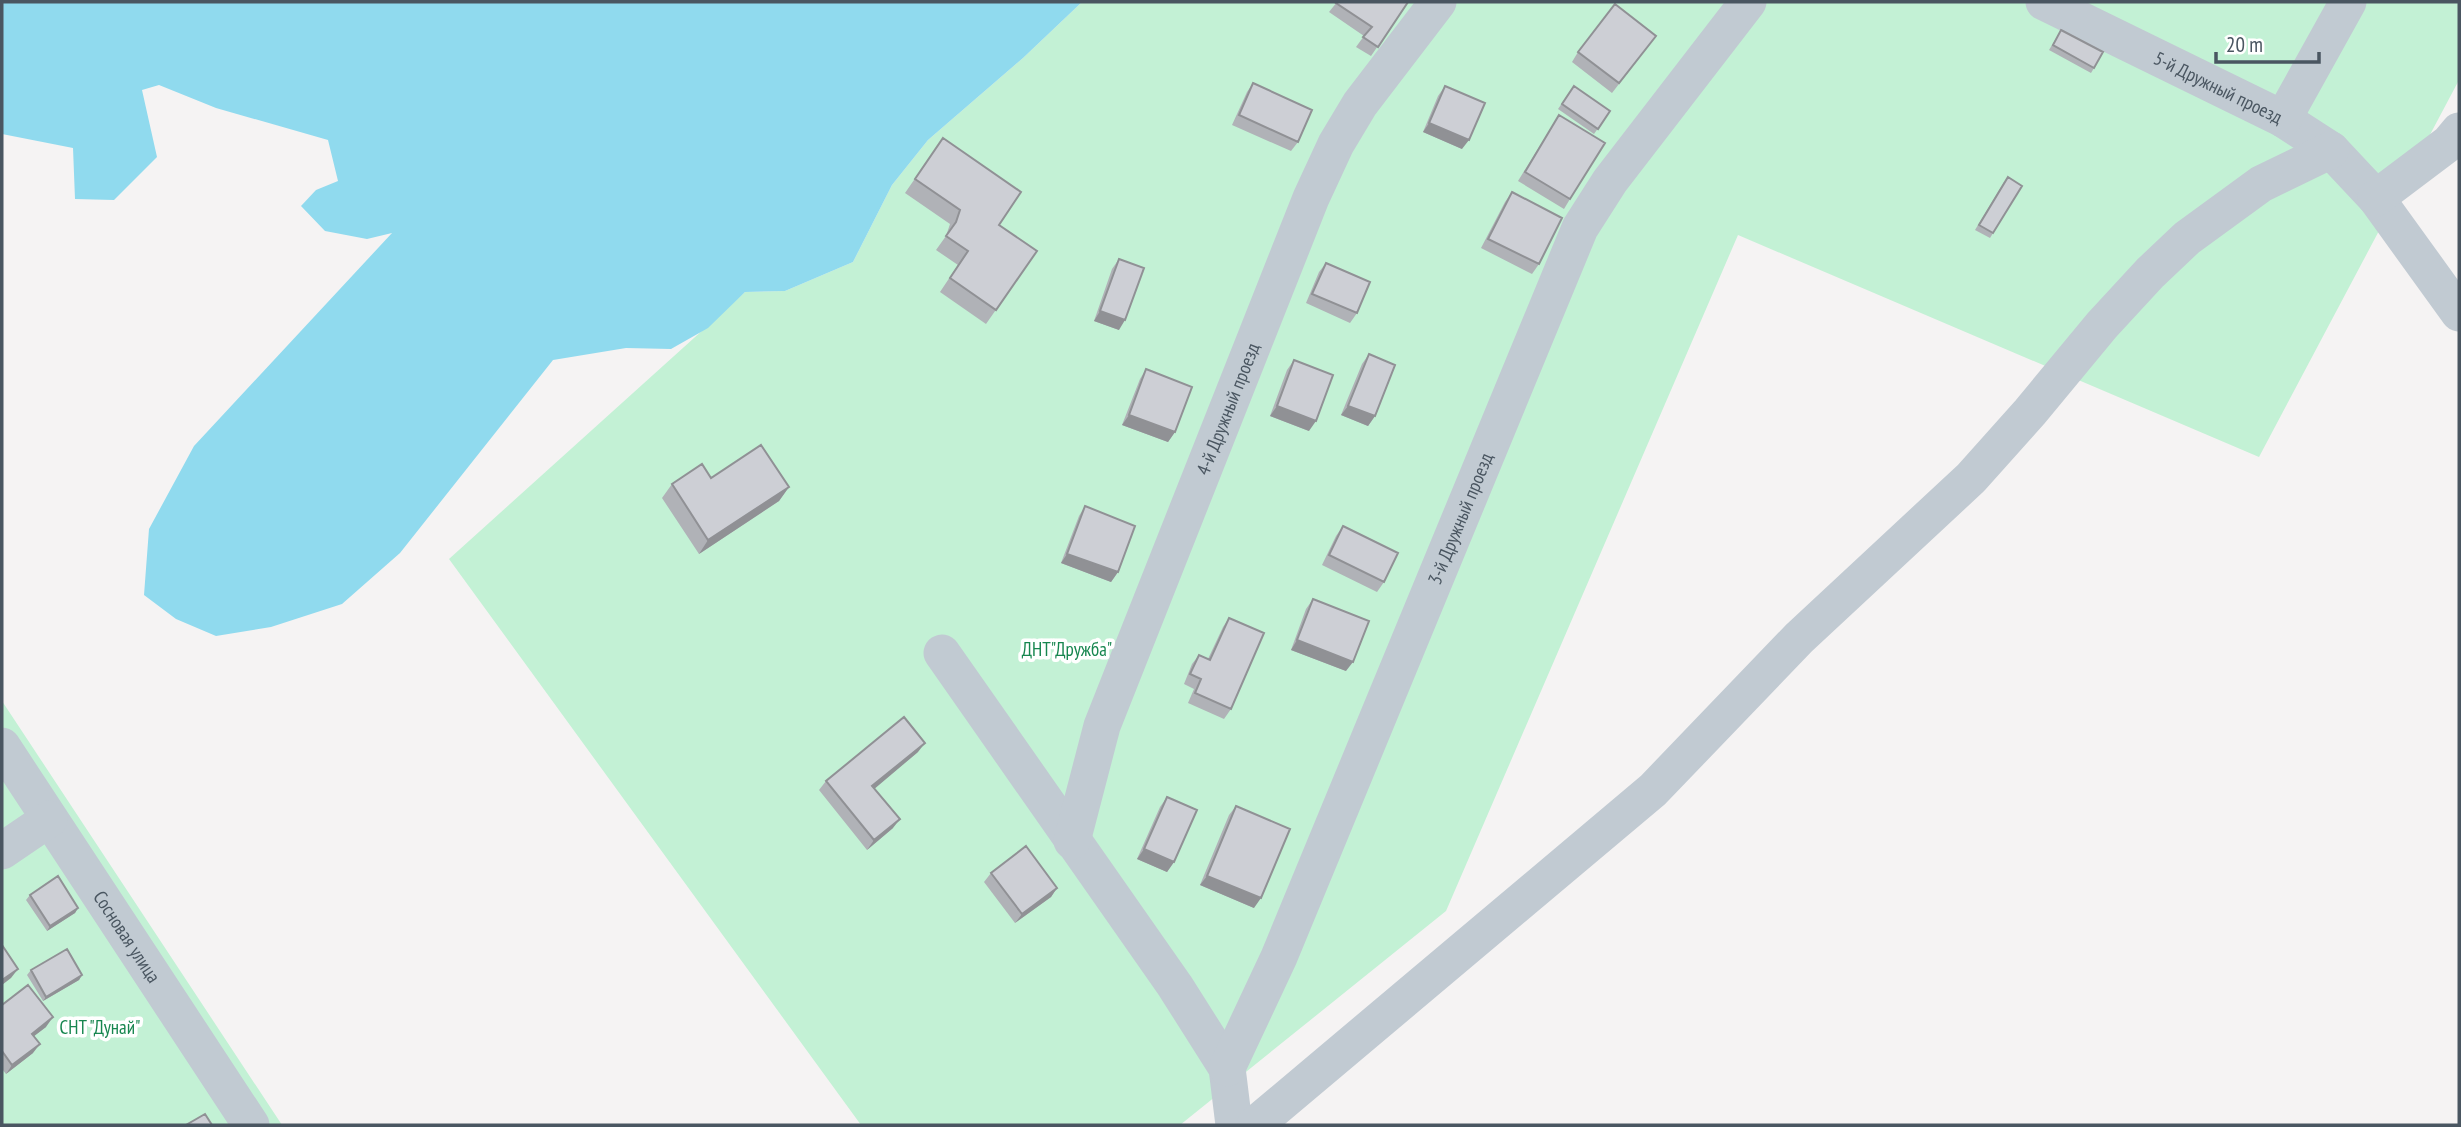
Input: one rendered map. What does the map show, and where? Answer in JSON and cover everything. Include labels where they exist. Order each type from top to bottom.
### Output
[{"type":"street","name":"4-й Дружный проезд","points":[[1072,841],[1102,726],[1311,198],[1336,144],[1360,104],[1438,2]]},
{"type":"street","name":"3-й Дружный проезд","points":[[1227,1068],[1279,957],[1580,228],[1610,181],[1748,2]]},
{"type":"street","name":"5-й Дружный проезд","points":[[2045,2],[2283,119],[2331,150],[2376,198],[2459,313]]},
{"type":"street","points":[[2283,119],[2348,2]]},
{"type":"street","points":[[2376,198],[2449,143],[2459,131]]},
{"type":"street","points":[[1255,1125],[1653,790],[1799,638],[1971,478],[2110,317],[2187,238],[2261,184],[2331,150]]},
{"type":"street","points":[[942,653],[1175,986],[1227,1068],[1234,1125]]},
{"type":"street","name":"Сосновая улица","points":[[2,746],[251,1125]]},
{"type":"street","points":[[2,851],[49,819]]},
{"type":"green space","name":"ДНТ\"Дружба\"","points":[[1082,2],[2459,2],[2459,80],[2259,457],[1738,235],[1446,911],[1180,1125],[861,1125],[449,559],[745,292],[785,291],[853,262],[892,185],[928,140],[1023,58]]},
{"type":"green space","name":"СНТ \"Дунай\"","points":[[2,701],[282,1125],[2,1125]]},
{"type":"water","points":[[2,2],[1082,2],[1023,58],[928,140],[892,185],[853,262],[785,291],[745,292],[708,328],[671,349],[626,348],[553,360],[400,553],[342,604],[271,627],[216,636],[176,619],[144,595],[149,529],[194,446],[392,233],[367,239],[325,231],[301,206],[316,190],[338,181],[328,140],[216,108],[159,85],[142,90],[157,157],[114,200],[75,199],[73,148],[2,134]]},
{"type":"building","points":[[1337,2],[1408,2],[1378,47],[1363,37],[1372,27]]},
{"type":"building","points":[[1615,4],[1656,36],[1619,83],[1578,52]]},
{"type":"building","points":[[2061,30],[2103,52],[2094,68],[2053,45]]},
{"type":"building","points":[[1253,83],[1312,110],[1298,142],[1239,115]]},
{"type":"building","points":[[1445,86],[1485,103],[1469,140],[1429,123]]},
{"type":"building","points":[[1574,86],[1610,111],[1598,129],[1562,104]]},
{"type":"building","points":[[1559,115],[1605,143],[1570,199],[1525,172]]},
{"type":"building","points":[[943,138],[1021,192],[999,225],[1037,251],[996,310],[950,278],[968,251],[946,236],[956,222],[960,210],[915,179]]},
{"type":"building","points":[[2008,177],[2022,186],[1993,233],[1979,225]]},
{"type":"building","points":[[1512,192],[1562,218],[1539,264],[1488,239]]},
{"type":"building","points":[[1119,259],[1144,268],[1125,320],[1100,311]]},
{"type":"building","points":[[1326,263],[1370,282],[1357,313],[1312,294]]},
{"type":"building","points":[[1369,354],[1395,365],[1375,416],[1348,406]]},
{"type":"building","points":[[1294,360],[1333,375],[1316,421],[1277,406]]},
{"type":"building","points":[[1146,369],[1192,387],[1175,432],[1129,415]]},
{"type":"building","points":[[761,445],[789,487],[708,540],[672,484],[702,464],[711,478]]},
{"type":"building","points":[[1085,506],[1135,526],[1118,572],[1067,554]]},
{"type":"building","points":[[1343,526],[1398,553],[1384,582],[1329,555]]},
{"type":"building","points":[[1313,599],[1369,621],[1353,662],[1297,640]]},
{"type":"building","points":[[1229,618],[1264,633],[1231,709],[1195,693],[1201,679],[1190,674],[1199,655],[1210,660]]},
{"type":"building","points":[[904,717],[925,743],[872,786],[900,819],[874,840],[826,781]]},
{"type":"building","points":[[1167,797],[1197,810],[1174,862],[1144,849]]},
{"type":"building","points":[[1236,806],[1290,829],[1261,898],[1207,876]]},
{"type":"building","points":[[1026,846],[1057,888],[1022,914],[991,873]]},
{"type":"building","points":[[58,876],[78,908],[50,926],[30,895]]},
{"type":"building","points":[[2,945],[18,969],[2,980]]},
{"type":"building","points":[[67,949],[82,975],[46,997],[31,970]]},
{"type":"building","points":[[28,985],[53,1017],[32,1034],[40,1044],[12,1065],[2,1051],[2,1005]]},
{"type":"building","points":[[205,1114],[212,1125],[186,1125]]}]
